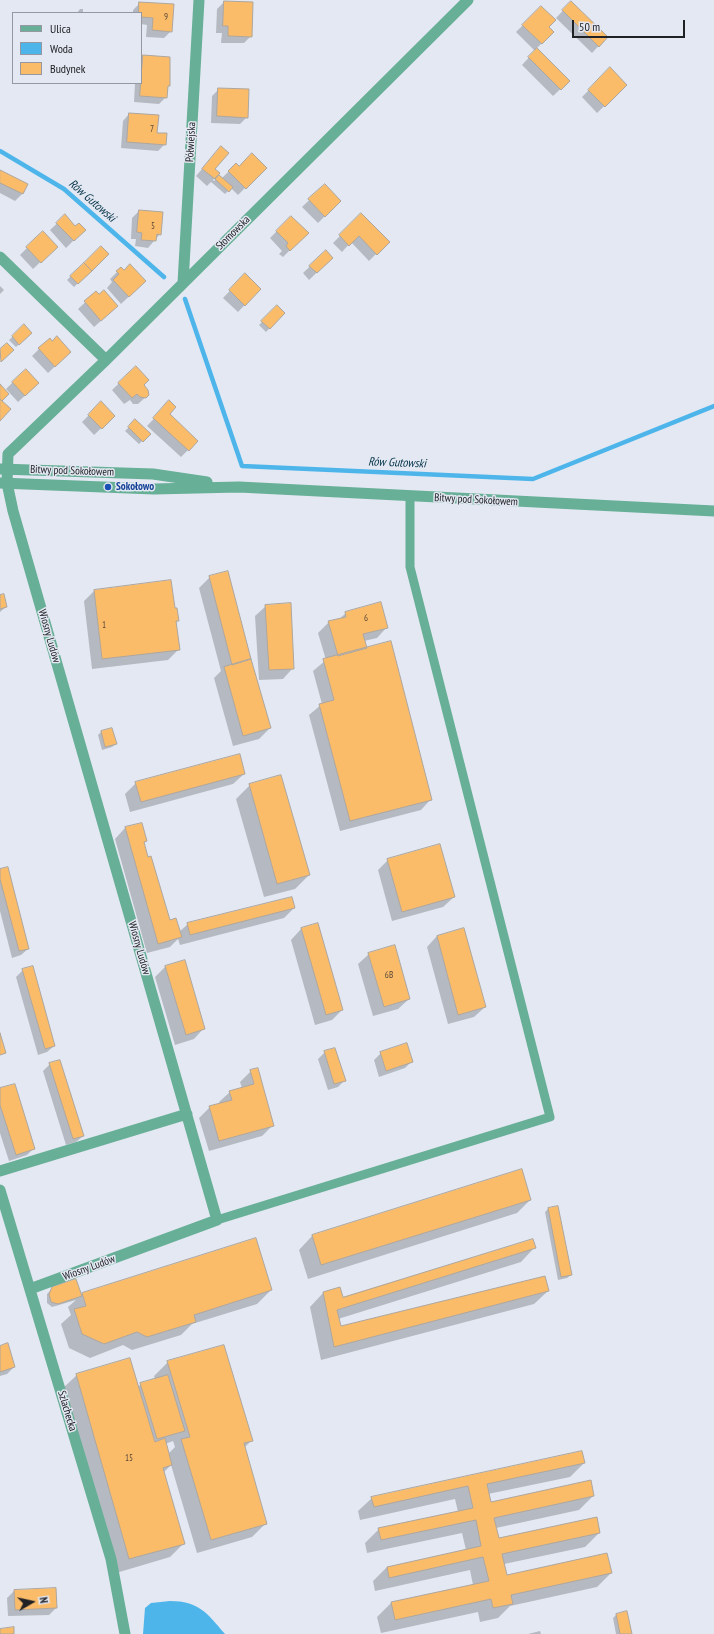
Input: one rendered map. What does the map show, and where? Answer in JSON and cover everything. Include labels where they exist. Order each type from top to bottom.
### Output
[{"type":"street","name":"Półwiejska","points":[[182,283],[199,0]]},
{"type":"street","name":"Słomowska","points":[[3,469],[8,454],[106,360],[468,0]]},
{"type":"street","points":[[0,257],[106,360]]},
{"type":"street","name":"Wiosny Ludów","points":[[3,469],[3,483],[16,519],[217,1220],[30,1289]]},
{"type":"street","name":"Bitwy pod Sokołowem","points":[[3,469],[153,474],[239,487]]},
{"type":"street","name":"Bitwy pod Sokołowem","points":[[3,483],[154,489],[239,487],[714,511]]},
{"type":"street","points":[[0,1171],[187,1114]]},
{"type":"street","name":"Szlachecka","points":[[0,1190],[111,1559],[125,1634]]},
{"type":"lane","points":[[217,1220],[550,1117],[410,567],[410,496]]},
{"type":"water","points":[[170,1601],[188,1603],[202,1610],[225,1634],[143,1634],[145,1608],[151,1603]]},
{"type":"building","points":[[224,1],[253,2],[252,37],[228,36],[228,26],[223,26]]},
{"type":"building","points":[[571,1],[608,37],[599,47],[562,10]]},
{"type":"building","points":[[139,2],[174,4],[172,32],[152,30],[153,18],[142,17],[142,12],[139,12]]},
{"type":"building","points":[[541,6],[556,20],[549,27],[554,32],[542,44],[522,25]]},
{"type":"building","points":[[537,48],[570,81],[561,90],[528,57]]},
{"type":"building","points":[[143,55],[170,57],[170,86],[168,86],[167,98],[140,96]]},
{"type":"building","points":[[610,67],[627,85],[605,107],[588,90]]},
{"type":"building","points":[[218,88],[249,89],[248,118],[217,116]]},
{"type":"building","points":[[129,113],[159,115],[157,133],[167,133],[166,145],[127,142]]},
{"type":"building","points":[[221,146],[229,153],[215,169],[220,173],[215,179],[202,169]]},
{"type":"building","points":[[252,153],[267,168],[246,189],[228,171],[236,163],[239,166]]},
{"type":"building","points":[[0,170],[28,184],[23,194],[0,183]]},
{"type":"building","points":[[219,175],[233,187],[229,192],[215,179]]},
{"type":"building","points":[[325,184],[341,201],[325,217],[308,199]]},
{"type":"building","points":[[139,210],[163,212],[161,235],[157,234],[156,241],[141,240],[142,233],[137,232]]},
{"type":"building","points":[[361,213],[390,242],[377,255],[359,236],[349,246],[339,235]]},
{"type":"building","points":[[65,214],[75,226],[79,223],[86,230],[74,241],[56,223]]},
{"type":"building","points":[[291,216],[309,233],[290,251],[286,246],[288,243],[276,231]]},
{"type":"building","points":[[43,231],[58,247],[41,263],[26,247]]},
{"type":"building","points":[[101,246],[109,254],[92,271],[84,263]]},
{"type":"building","points":[[326,250],[333,258],[317,273],[309,266]]},
{"type":"building","points":[[84,263],[92,271],[78,284],[70,276]]},
{"type":"building","points":[[130,264],[146,281],[129,297],[113,280],[119,274],[116,271],[121,267],[124,270]]},
{"type":"building","points":[[245,273],[261,289],[245,306],[229,290]]},
{"type":"building","points":[[104,290],[118,306],[101,321],[84,301],[96,291],[99,294]]},
{"type":"building","points":[[277,305],[285,313],[270,329],[261,321]]},
{"type":"building","points":[[24,324],[32,333],[19,345],[12,336]]},
{"type":"building","points":[[57,336],[71,352],[55,367],[38,348],[50,338],[52,341]]},
{"type":"building","points":[[7,343],[14,350],[1,362],[0,349]]},
{"type":"building","points":[[136,366],[149,380],[144,385],[148,390],[149,395],[146,398],[140,397],[137,394],[132,398],[118,383]]},
{"type":"building","points":[[26,369],[39,383],[25,396],[12,382]]},
{"type":"building","points":[[0,384],[9,394],[2,401],[0,399]]},
{"type":"building","points":[[0,399],[11,409],[0,421]]},
{"type":"building","points":[[169,400],[176,407],[170,414],[198,441],[189,451],[153,418]]},
{"type":"building","points":[[101,401],[115,416],[102,429],[88,415]]},
{"type":"building","points":[[135,419],[151,434],[143,442],[128,427]]},
{"type":"building","points":[[228,571],[251,659],[232,665],[209,576]]},
{"type":"building","points":[[171,580],[175,608],[177,608],[179,621],[176,621],[180,650],[102,659],[94,590]]},
{"type":"building","points":[[4,594],[7,607],[0,609],[0,595]]},
{"type":"building","points":[[381,602],[388,628],[363,634],[367,648],[338,656],[328,621],[346,617],[345,612]]},
{"type":"building","points":[[291,603],[294,669],[269,670],[265,605]]},
{"type":"building","points":[[391,641],[432,800],[350,821],[319,704],[334,700],[323,659]]},
{"type":"building","points":[[251,659],[271,728],[243,736],[224,667]]},
{"type":"building","points":[[112,728],[117,744],[105,747],[101,731]]},
{"type":"building","points":[[240,754],[245,774],[141,802],[135,782]]},
{"type":"building","points":[[281,775],[310,875],[277,884],[249,784]]},
{"type":"building","points":[[142,823],[147,841],[144,842],[148,857],[151,856],[170,920],[176,918],[182,937],[158,944],[125,827]]},
{"type":"building","points":[[440,844],[455,897],[402,912],[387,859]]},
{"type":"building","points":[[8,867],[29,949],[19,951],[0,879],[0,869]]},
{"type":"building","points":[[292,897],[295,908],[190,935],[187,923]]},
{"type":"building","points":[[318,923],[343,1010],[326,1015],[301,928]]},
{"type":"building","points":[[464,928],[486,1007],[458,1015],[437,936]]},
{"type":"building","points":[[395,945],[410,999],[384,1007],[368,953]]},
{"type":"building","points":[[185,960],[205,1029],[186,1035],[165,966]]},
{"type":"building","points":[[33,966],[55,1046],[45,1049],[22,969]]},
{"type":"building","points":[[0,1033],[6,1053],[0,1055]]},
{"type":"building","points":[[407,1043],[413,1062],[386,1071],[380,1052]]},
{"type":"building","points":[[335,1048],[346,1081],[334,1084],[324,1051]]},
{"type":"building","points":[[60,1060],[84,1136],[73,1139],[49,1063]]},
{"type":"building","points":[[258,1068],[274,1126],[219,1141],[209,1106],[232,1100],[229,1091],[254,1084],[250,1070]]},
{"type":"building","points":[[15,1084],[35,1149],[16,1155],[0,1105],[0,1088]]},
{"type":"building","points":[[522,1169],[531,1200],[321,1265],[312,1235]]},
{"type":"building","points":[[558,1206],[572,1275],[561,1277],[548,1208]]},
{"type":"building","points":[[256,1238],[272,1290],[194,1315],[196,1322],[147,1337],[137,1332],[104,1344],[82,1334],[74,1309],[86,1306],[82,1293]]},
{"type":"building","points":[[533,1239],[536,1248],[337,1310],[341,1326],[545,1276],[549,1291],[334,1347],[323,1292],[340,1287],[343,1297]]},
{"type":"building","points":[[76,1279],[82,1296],[58,1304],[51,1302],[49,1294],[52,1287]]},
{"type":"building","points":[[8,1343],[15,1367],[0,1372],[0,1346]]},
{"type":"building","points":[[224,1345],[253,1441],[244,1443],[267,1524],[211,1540],[181,1439],[190,1437],[167,1361]]},
{"type":"building","points":[[130,1358],[155,1442],[165,1438],[172,1465],[163,1468],[185,1544],[129,1559],[76,1374]]},
{"type":"building","points":[[168,1375],[185,1431],[157,1439],[140,1383]]},
{"type":"building","points":[[582,1451],[585,1463],[487,1484],[491,1502],[591,1480],[594,1496],[494,1518],[499,1538],[597,1517],[600,1533],[502,1554],[507,1575],[607,1553],[612,1573],[511,1595],[513,1604],[493,1608],[491,1599],[395,1620],[391,1602],[489,1581],[483,1557],[389,1578],[387,1567],[481,1546],[476,1520],[381,1540],[378,1528],[473,1508],[468,1486],[374,1507],[371,1497]]},
{"type":"building","points":[[56,1588],[57,1608],[15,1610],[14,1590]]},
{"type":"building","points":[[627,1611],[632,1634],[620,1634],[616,1614]]},
{"type":"building","points":[[14,1627],[14,1634],[0,1634],[0,1629]]},
{"type":"waterway","name":"Rów Gutowski","points":[[0,151],[64,189],[164,277]]},
{"type":"waterway","name":"Rów Gutowski","points":[[185,299],[242,466],[533,479],[714,406]]},
{"type":"place","name":"Sokołowo","points":[[108,487]]}]
